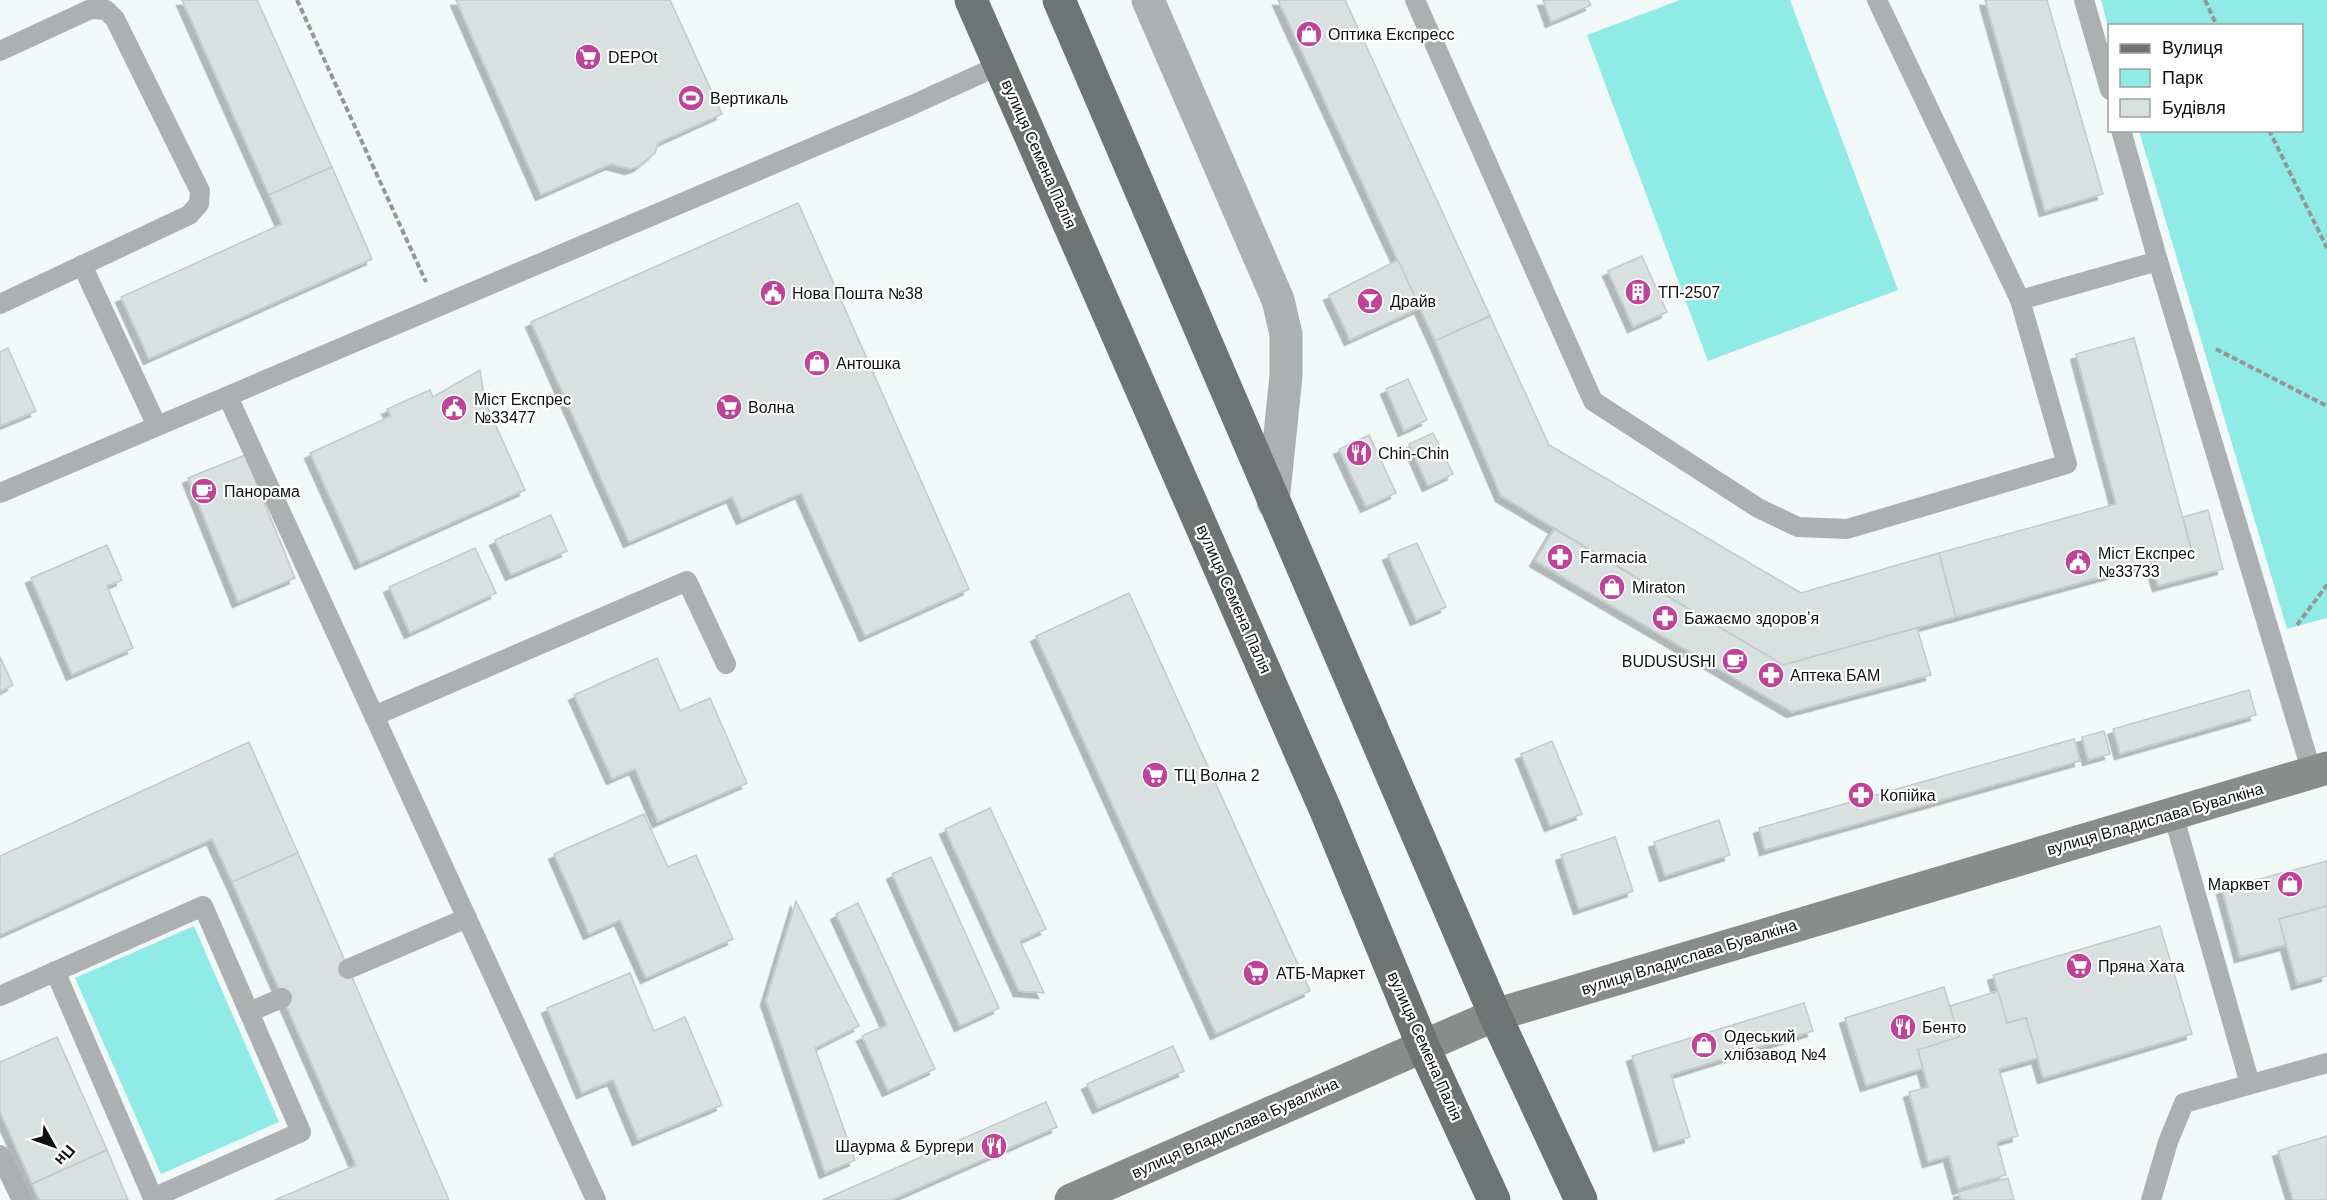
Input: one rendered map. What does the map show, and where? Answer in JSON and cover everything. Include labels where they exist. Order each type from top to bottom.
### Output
[{"type":"main road","name":"вулиця Семена Палія","points":[[971,0],[1326,811],[1423,1046],[1494,1200]]},
{"type":"main road","points":[[1059,0],[1495,1015],[1581,1200]]},
{"type":"street","points":[[1148,0],[1278,300],[1286,334],[1286,376],[1273,502]]},
{"type":"street","name":"вулиця Владислава Бувалкіна","points":[[1071,1200],[1495,1015],[2320,770]]},
{"type":"lane","points":[[1414,0],[1593,401],[1768,513],[1798,527],[1847,529],[2067,464],[2020,300],[1877,0]]},
{"type":"lane","points":[[2084,0],[2108,86]]},
{"type":"lane","points":[[0,51],[91,9],[106,10],[116,19],[200,191],[199,204],[189,215],[0,304]]},
{"type":"lane","points":[[0,493],[910,106],[1000,65]]},
{"type":"lane","points":[[2122,132],[2276,652],[2320,770]]},
{"type":"lane","points":[[2020,300],[2158,261]]},
{"type":"lane","points":[[82,265],[158,426]]},
{"type":"lane","points":[[228,397],[596,1200]]},
{"type":"lane","points":[[374,716],[687,581],[726,664]]},
{"type":"lane","points":[[2173,814],[2250,1084]]},
{"type":"lane","points":[[0,996],[55,971],[203,906],[302,1132],[153,1198],[55,971]]},
{"type":"lane","points":[[348,969],[467,918]]},
{"type":"lane","points":[[249,1012],[282,998]]},
{"type":"lane","points":[[2151,1200],[2168,1142],[2184,1103],[2327,1063]]},
{"type":"lane","points":[[0,1155],[22,1200]]},
{"type":"path","points":[[297,0],[437,308]]},
{"type":"path","points":[[2205,0],[2216,24]]},
{"type":"path","points":[[2270,132],[2327,248]]},
{"type":"path","points":[[2180,331],[2327,406]]},
{"type":"path","points":[[2276,652],[2327,585]]},
{"type":"green space","points":[[1680,0],[1790,0],[1898,290],[1708,361],[1587,35]]},
{"type":"green space","points":[[2101,0],[2327,0],[2327,618],[2287,629],[2139,132],[2303,132],[2303,24],[2108,24],[2108,26]]},
{"type":"green space","points":[[194,926],[279,1122],[161,1174],[75,978]]},
{"type":"building","points":[[182,0],[257,0],[332,167],[269,195]]},
{"type":"building","name":"DEPOt","points":[[456,0],[670,0],[722,114],[658,143],[655,153],[639,166],[630,169],[611,164],[541,195]]},
{"type":"building","points":[[1278,0],[1345,0],[1490,316],[1435,341]]},
{"type":"building","points":[[1543,0],[1588,0],[1591,5],[1551,22]]},
{"type":"building","points":[[1985,0],[2047,0],[2103,194],[2045,211]]},
{"type":"building","points":[[332,167],[372,259],[149,359],[121,297],[282,224],[269,195]]},
{"type":"building","name":"Волна","points":[[798,203],[969,589],[865,636],[801,493],[742,519],[732,497],[629,542],[531,322]]},
{"type":"building","name":"ТП-2507","points":[[1642,256],[1667,312],[1633,327],[1608,271]]},
{"type":"building","points":[[1398,260],[1420,308],[1350,340],[1329,295]]},
{"type":"building","points":[[1490,316],[1549,445],[1801,593],[1939,553],[1956,617],[1783,665],[1501,496],[1435,341]]},
{"type":"building","points":[[2134,338],[2192,552],[1956,617],[1939,553],[2116,504],[2076,354]]},
{"type":"building","points":[[8,348],[36,411],[0,426],[0,352]]},
{"type":"building","points":[[480,370],[485,402],[525,490],[360,564],[310,453],[391,416],[387,409],[430,390],[433,397]]},
{"type":"building","points":[[1408,379],[1427,420],[1404,431],[1386,389]]},
{"type":"building","points":[[1433,433],[1453,474],[1428,486],[1409,444]]},
{"type":"building","points":[[1369,435],[1396,493],[1366,507],[1339,449]]},
{"type":"building","points":[[245,455],[295,578],[238,602],[188,478]]},
{"type":"building","points":[[2208,510],[2223,569],[2158,586],[2151,562],[2192,552],[2183,517]]},
{"type":"building","points":[[551,515],[567,551],[511,575],[495,540]]},
{"type":"building","points":[[1554,529],[1783,665],[1917,628],[1931,675],[1792,712],[1535,561]]},
{"type":"building","points":[[1417,543],[1446,607],[1416,620],[1388,555]]},
{"type":"building","points":[[107,545],[122,580],[107,586],[133,648],[72,675],[31,578]]},
{"type":"building","points":[[475,548],[496,593],[410,633],[389,587]]},
{"type":"building","name":"ТЦ Волна 2","points":[[1129,593],[1310,991],[1216,1034],[1036,636]]},
{"type":"building","points":[[0,657],[13,685],[0,692]]},
{"type":"building","points":[[657,658],[680,711],[710,698],[747,783],[658,822],[635,769],[612,779],[574,695]]},
{"type":"building","points":[[2249,690],[2256,715],[2120,754],[2113,729]]},
{"type":"building","points":[[2104,731],[2110,754],[2088,760],[2082,737]]},
{"type":"building","points":[[2074,739],[2080,761],[1765,850],[1759,828]]},
{"type":"building","points":[[1552,741],[1582,814],[1550,826],[1521,754]]},
{"type":"building","points":[[249,742],[298,853],[232,882],[212,839],[0,935],[0,856]]},
{"type":"building","points":[[990,808],[1046,929],[1020,941],[1044,993],[1019,991],[945,829]]},
{"type":"building","points":[[644,814],[668,867],[696,855],[733,939],[646,978],[620,920],[589,934],[554,854]]},
{"type":"building","points":[[1719,820],[1730,855],[1665,876],[1654,842]]},
{"type":"building","points":[[1615,837],[1633,891],[1579,909],[1561,855]]},
{"type":"building","points":[[298,853],[449,1200],[275,1200],[356,1165],[232,882]]},
{"type":"building","points":[[931,857],[999,1008],[960,1026],[892,874]]},
{"type":"building","points":[[2327,861],[2327,906],[2279,919],[2286,945],[2240,957],[2222,889]]},
{"type":"building","points":[[796,901],[859,1026],[815,1048],[855,1160],[825,1173],[766,1000]]},
{"type":"building","points":[[858,903],[935,1069],[888,1091],[862,1036],[887,1025],[836,914]]},
{"type":"building","points":[[2327,906],[2327,976],[2297,984],[2279,919]]},
{"type":"building","points":[[2160,926],[2192,1034],[2043,1078],[2026,1018],[2007,1023],[1993,975]]},
{"type":"building","points":[[630,973],[654,1031],[685,1017],[722,1105],[638,1140],[613,1080],[582,1093],[547,1008]]},
{"type":"building","points":[[1944,987],[1959,1037],[1918,1050],[1923,1068],[1866,1086],[1845,1018]]},
{"type":"building","points":[[1998,991],[2007,1023],[2026,1018],[2038,1058],[1999,1069],[2018,1136],[1997,1142],[2006,1175],[1958,1189],[1949,1156],[1928,1162],[1909,1092],[1928,1087],[1918,1050],[1959,1037],[1950,1006]]},
{"type":"building","points":[[1804,1003],[1813,1031],[1671,1075],[1690,1137],[1659,1146],[1632,1056]]},
{"type":"building","points":[[57,1037],[107,1150],[32,1184],[0,1112],[0,1062]]},
{"type":"building","points":[[1173,1046],[1184,1071],[1098,1108],[1087,1084]]},
{"type":"building","points":[[1046,1102],[1057,1127],[891,1200],[823,1200]]},
{"type":"building","points":[[2327,1136],[2327,1200],[2293,1200],[2278,1151]]},
{"type":"building","points":[[107,1150],[128,1200],[39,1200],[32,1184]]},
{"type":"building","points":[[2008,1178],[2014,1200],[1961,1200],[1959,1192]]},
{"type":"place","name":"Оптика Експресс","points":[[1309,34]]},
{"type":"place","name":"DEPOt","points":[[588,57]]},
{"type":"place","name":"Вертикаль","points":[[691,98]]},
{"type":"place","name":"ТП-2507","points":[[1638,292]]},
{"type":"place","name":"Нова Пошта №38","points":[[773,293]]},
{"type":"place","name":"Драйв","points":[[1370,301]]},
{"type":"place","name":"Антошка","points":[[817,363]]},
{"type":"place","name":"Волна","points":[[729,407]]},
{"type":"place","name":"Міст Експрес №33477","points":[[454,408]]},
{"type":"place","name":"Chin-Chin","points":[[1359,453]]},
{"type":"place","name":"Панорама","points":[[204,491]]},
{"type":"place","name":"Farmacia","points":[[1560,557]]},
{"type":"place","name":"Міст Експрес №33733","points":[[2078,562]]},
{"type":"place","name":"Miraton","points":[[1612,587]]},
{"type":"place","name":"Бажаємо здоровʼя","points":[[1665,618]]},
{"type":"place","name":"BUDUSUSHI","points":[[1735,661]]},
{"type":"place","name":"Аптека БАМ","points":[[1771,675]]},
{"type":"place","name":"ТЦ Волна 2","points":[[1155,775]]},
{"type":"place","name":"Копійка","points":[[1861,795]]},
{"type":"place","name":"Марквет","points":[[2290,884]]},
{"type":"place","name":"Пряна Хата","points":[[2079,966]]},
{"type":"place","name":"АТБ-Маркет","points":[[1256,973]]},
{"type":"place","name":"Бенто","points":[[1903,1027]]},
{"type":"place","name":"Одеський хлібзавод №4","points":[[1704,1045]]},
{"type":"place","name":"Шаурма & Бургери","points":[[994,1146]]}]
